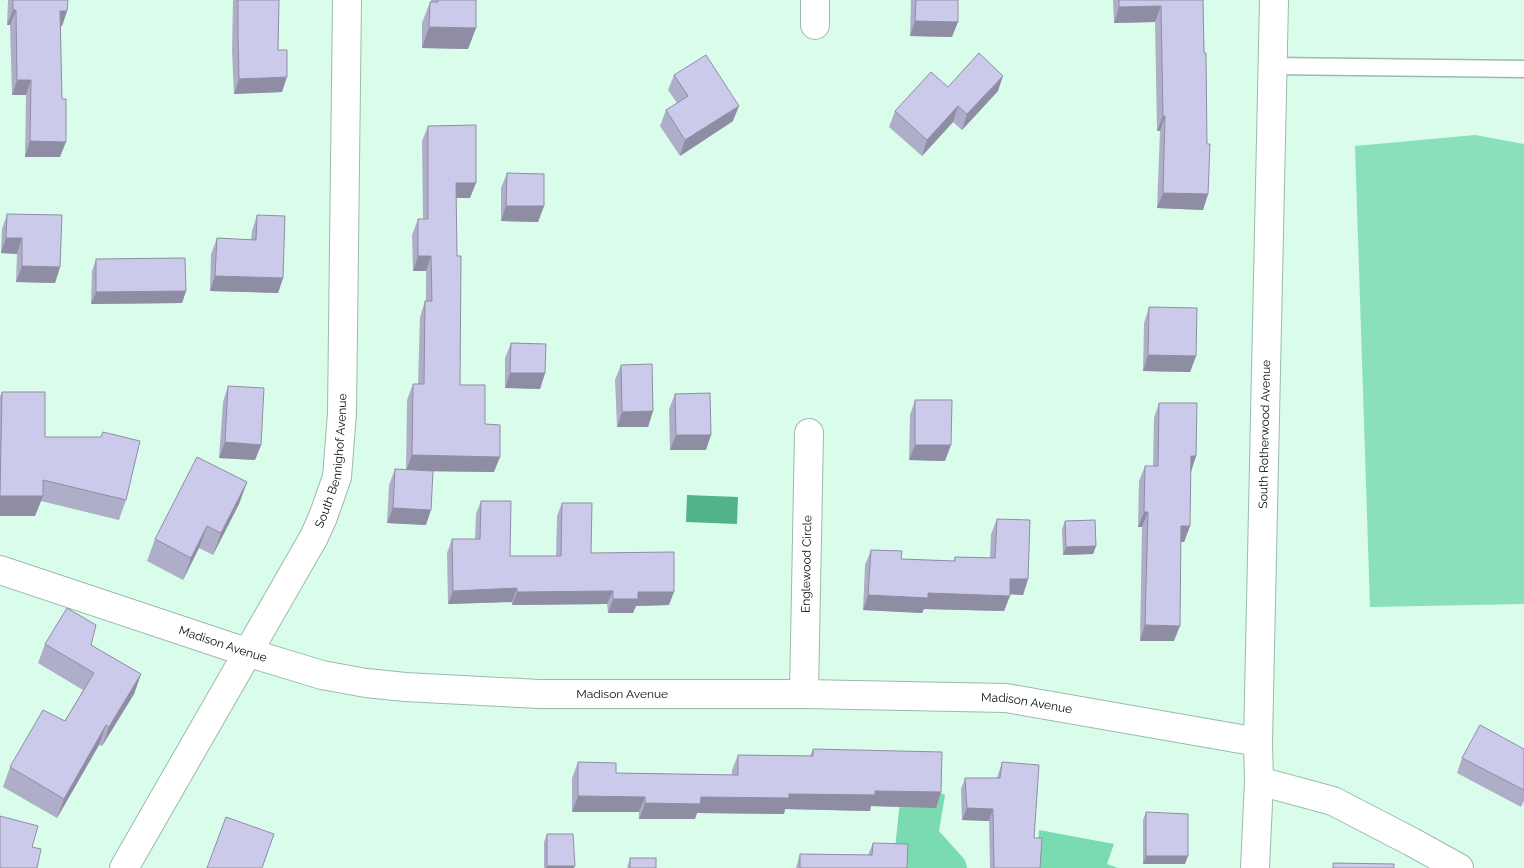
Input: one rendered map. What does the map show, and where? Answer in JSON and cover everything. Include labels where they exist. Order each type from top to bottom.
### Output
[{"type":"street","name":"South Bennighof Avenue","points":[[124,868],[246,652],[314,537],[337,477],[342,413],[347,0]]},
{"type":"street","name":"South Rotherwood Avenue","points":[[1255,868],[1259,781],[1258,742],[1274,0]]},
{"type":"street","name":"Englewood Circle","points":[[804,694],[809,433]]},
{"type":"street","name":"Madison Avenue","points":[[0,570],[246,652],[322,675],[366,683],[405,687],[539,694],[804,694],[1006,698],[1258,742]]},
{"type":"street","points":[[1259,781],[1332,801],[1459,868]]},
{"type":"lane","points":[[1273,66],[1524,70]]},
{"type":"shaded area","points":[[1475,135],[1524,144],[1524,604],[1370,607],[1355,146]]},
{"type":"shaded area","points":[[687,495],[738,497],[737,524],[686,522]]},
{"type":"shaded area","points":[[903,772],[945,795],[939,831],[965,860],[967,868],[893,868]]},
{"type":"shaded area","points":[[1039,830],[1114,844],[1107,864],[1118,868],[1036,868]]},
{"type":"building","points":[[13,0],[68,0],[67,11],[60,11],[62,99],[66,99],[66,142],[30,141],[31,80],[17,80],[16,10],[13,10]]},
{"type":"building","points":[[238,0],[279,0],[278,50],[287,50],[287,77],[239,79]]},
{"type":"building","points":[[438,0],[476,0],[476,28],[429,27],[430,2],[438,2]]},
{"type":"building","points":[[916,0],[958,0],[958,22],[915,21]]},
{"type":"building","points":[[1119,0],[1203,0],[1204,53],[1206,53],[1207,144],[1210,144],[1208,194],[1163,193],[1165,116],[1163,116],[1161,6],[1119,7]]},
{"type":"building","points":[[979,53],[1003,76],[967,114],[958,106],[927,140],[895,111],[931,72],[948,87]]},
{"type":"building","points":[[706,55],[739,106],[685,140],[666,110],[688,96],[674,75]]},
{"type":"building","points":[[476,125],[476,183],[456,183],[457,256],[461,256],[460,385],[485,385],[485,424],[500,425],[500,457],[412,455],[413,384],[424,384],[425,301],[432,301],[431,256],[418,256],[418,219],[428,219],[428,126]]},
{"type":"building","points":[[507,173],[544,174],[544,206],[506,206]]},
{"type":"building","points":[[7,214],[62,215],[60,267],[22,266],[22,238],[6,238]]},
{"type":"building","points":[[257,215],[285,216],[283,278],[215,276],[217,238],[256,240]]},
{"type":"building","points":[[185,258],[186,291],[96,292],[96,259]]},
{"type":"building","points":[[1149,307],[1197,308],[1196,356],[1148,355]]},
{"type":"building","points":[[511,343],[546,344],[545,373],[510,373]]},
{"type":"building","points":[[652,364],[653,411],[622,412],[621,365]]},
{"type":"building","points":[[228,386],[264,388],[261,445],[225,442]]},
{"type":"building","points":[[2,392],[45,392],[45,437],[101,437],[103,432],[140,441],[126,500],[43,480],[43,496],[0,496]]},
{"type":"building","points":[[710,393],[711,435],[676,435],[675,394]]},
{"type":"building","points":[[915,400],[952,400],[951,445],[915,445]]},
{"type":"building","points":[[1159,403],[1197,403],[1196,456],[1191,456],[1190,526],[1181,526],[1180,626],[1145,625],[1148,512],[1144,512],[1145,466],[1158,466]]},
{"type":"building","points":[[197,457],[247,482],[221,533],[207,526],[191,558],[155,539]]},
{"type":"building","points":[[395,469],[433,471],[431,510],[393,508]]},
{"type":"building","points":[[481,501],[511,501],[510,556],[561,556],[562,503],[592,503],[591,553],[674,552],[674,592],[638,592],[638,599],[613,599],[613,591],[517,592],[517,588],[453,591],[452,539],[480,539]]},
{"type":"building","points":[[997,519],[1030,520],[1028,579],[1010,579],[1010,596],[928,593],[928,598],[868,595],[871,550],[902,551],[901,559],[955,561],[955,557],[995,558]]},
{"type":"building","points":[[1095,520],[1096,546],[1066,547],[1065,521]]},
{"type":"building","points":[[67,608],[96,625],[91,645],[141,674],[109,727],[106,725],[64,799],[10,767],[43,710],[65,721],[94,673],[45,644]]},
{"type":"building","points":[[1480,725],[1524,749],[1524,790],[1462,758]]},
{"type":"building","points":[[813,749],[942,752],[941,792],[875,791],[875,795],[789,794],[789,798],[701,797],[700,804],[645,803],[645,797],[578,796],[578,762],[616,763],[616,773],[738,775],[738,755],[813,756]]},
{"type":"building","points":[[1002,762],[1039,765],[1034,838],[1042,838],[1040,868],[994,868],[993,809],[967,808],[965,778],[1000,778]]},
{"type":"building","points":[[1146,812],[1188,814],[1188,856],[1146,856]]},
{"type":"building","points":[[0,816],[38,826],[32,847],[41,849],[37,868],[0,868]]},
{"type":"building","points":[[226,817],[274,834],[262,868],[207,868]]},
{"type":"building","points":[[547,834],[573,834],[575,866],[547,866]]},
{"type":"building","points":[[873,843],[908,844],[907,868],[800,868],[800,854],[872,855]]},
{"type":"building","points":[[630,858],[656,858],[656,868],[630,868]]},
{"type":"building","points":[[1333,863],[1394,864],[1394,868],[1333,868]]}]
